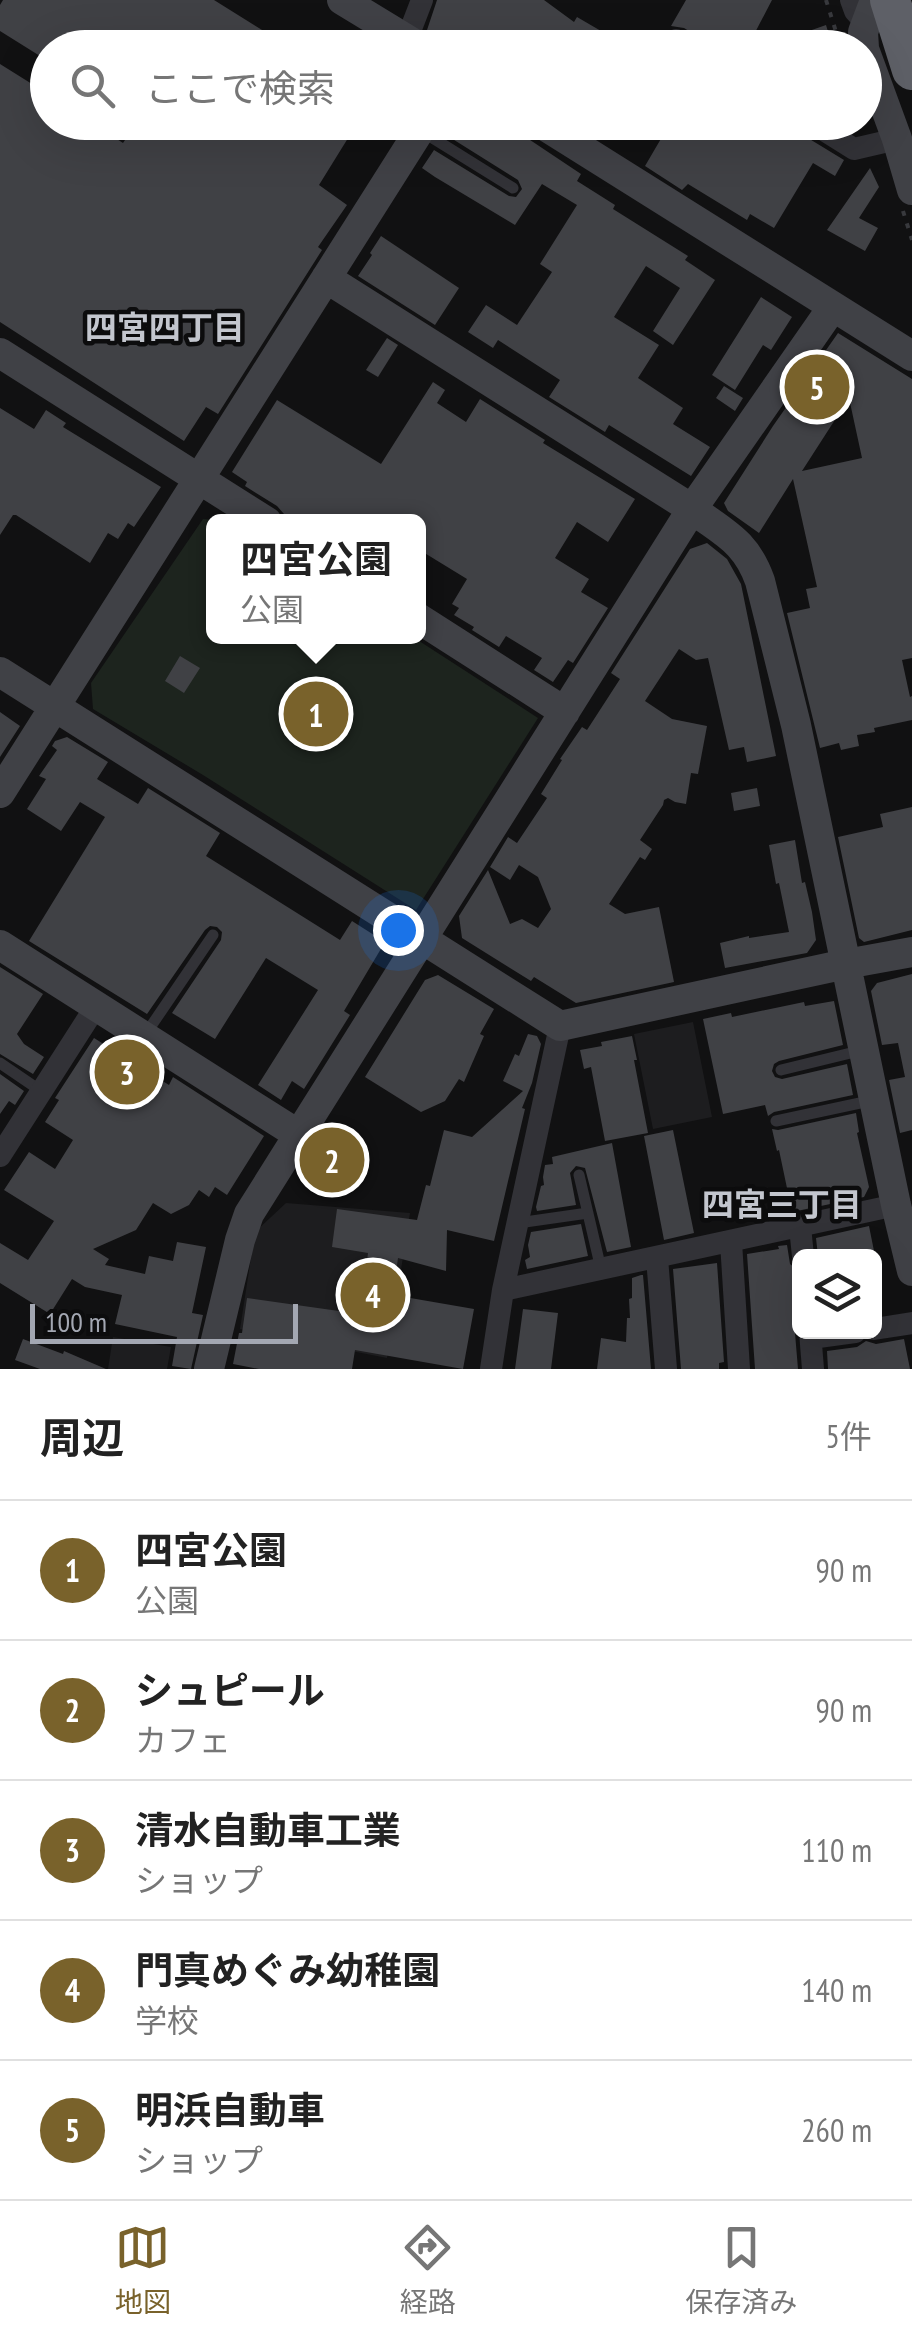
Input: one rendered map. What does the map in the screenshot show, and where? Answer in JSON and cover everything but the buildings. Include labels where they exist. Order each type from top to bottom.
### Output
[{"type":"highway","points":[[872,17],[912,58]]},
{"type":"highway","points":[[882,30],[912,70]]},
{"type":"street","points":[[342,0],[392,30]]},
{"type":"street","points":[[416,30],[422,0]]},
{"type":"street","points":[[882,66],[912,190]]},
{"type":"street","points":[[840,140],[854,149],[897,139]]},
{"type":"street","points":[[0,793],[413,140]]},
{"type":"street","points":[[567,140],[912,356]]},
{"type":"street","points":[[326,278],[692,509],[742,546],[752,560],[796,725],[912,1271]]},
{"type":"street","points":[[209,1369],[248,1214],[692,509],[832,308]]},
{"type":"street","points":[[0,353],[255,514]]},
{"type":"street","points":[[426,623],[565,712]]},
{"type":"street","points":[[0,672],[560,1026],[912,952]]},
{"type":"street","points":[[1,947],[299,1134]]},
{"type":"street","points":[[0,1156],[96,1006]]},
{"type":"street","points":[[491,1369],[503,1290],[560,1026]]},
{"type":"street","points":[[503,1290],[896,1205]]},
{"type":"street","points":[[800,1227],[802,1249]]},
{"type":"street","points":[[731,1242],[739,1369]]},
{"type":"street","points":[[657,1258],[666,1369]]},
{"type":"street","points":[[882,1328],[912,1324]]},
{"type":"street","points":[[810,1339],[814,1369]]},
{"type":"lane","points":[[443,140],[513,188]]},
{"type":"lane","points":[[144,1036],[213,935]]},
{"type":"lane","points":[[781,1070],[863,1050]]},
{"type":"lane","points":[[0,1063],[42,1091]]},
{"type":"lane","points":[[776,1121],[874,1100]]},
{"type":"lane","points":[[579,1174],[601,1270]]},
{"type":"lane","points":[[518,1223],[588,1214]]},
{"type":"path","points":[[826,0],[835,30]]},
{"type":"shaded area","points":[[206,519],[206,644],[424,644],[538,718],[416,910],[93,709],[91,683]]},
{"type":"shaded area","points":[[693,1022],[712,1117],[653,1129],[634,1034]]},
{"type":"shaded area","points":[[286,1203],[410,1213],[387,1358],[240,1329],[255,1232]]},
{"type":"shaded area","points":[[113,1337],[171,1347],[167,1369],[108,1369]]},
{"type":"place","name":"明浜自動車","points":[[817,387]]},
{"type":"place","name":"四宮公園","points":[[316,714]]},
{"type":"place","name":"清水自動車工業","points":[[127,1072]]},
{"type":"place","name":"シュピール","points":[[332,1160]]},
{"type":"place","name":"門真めぐみ幼稚園","points":[[373,1295]]},
{"type":"district","name":"四宮四丁目","points":[[165,327]]},
{"type":"district","name":"四宮三丁目","points":[[782,1204]]}]
